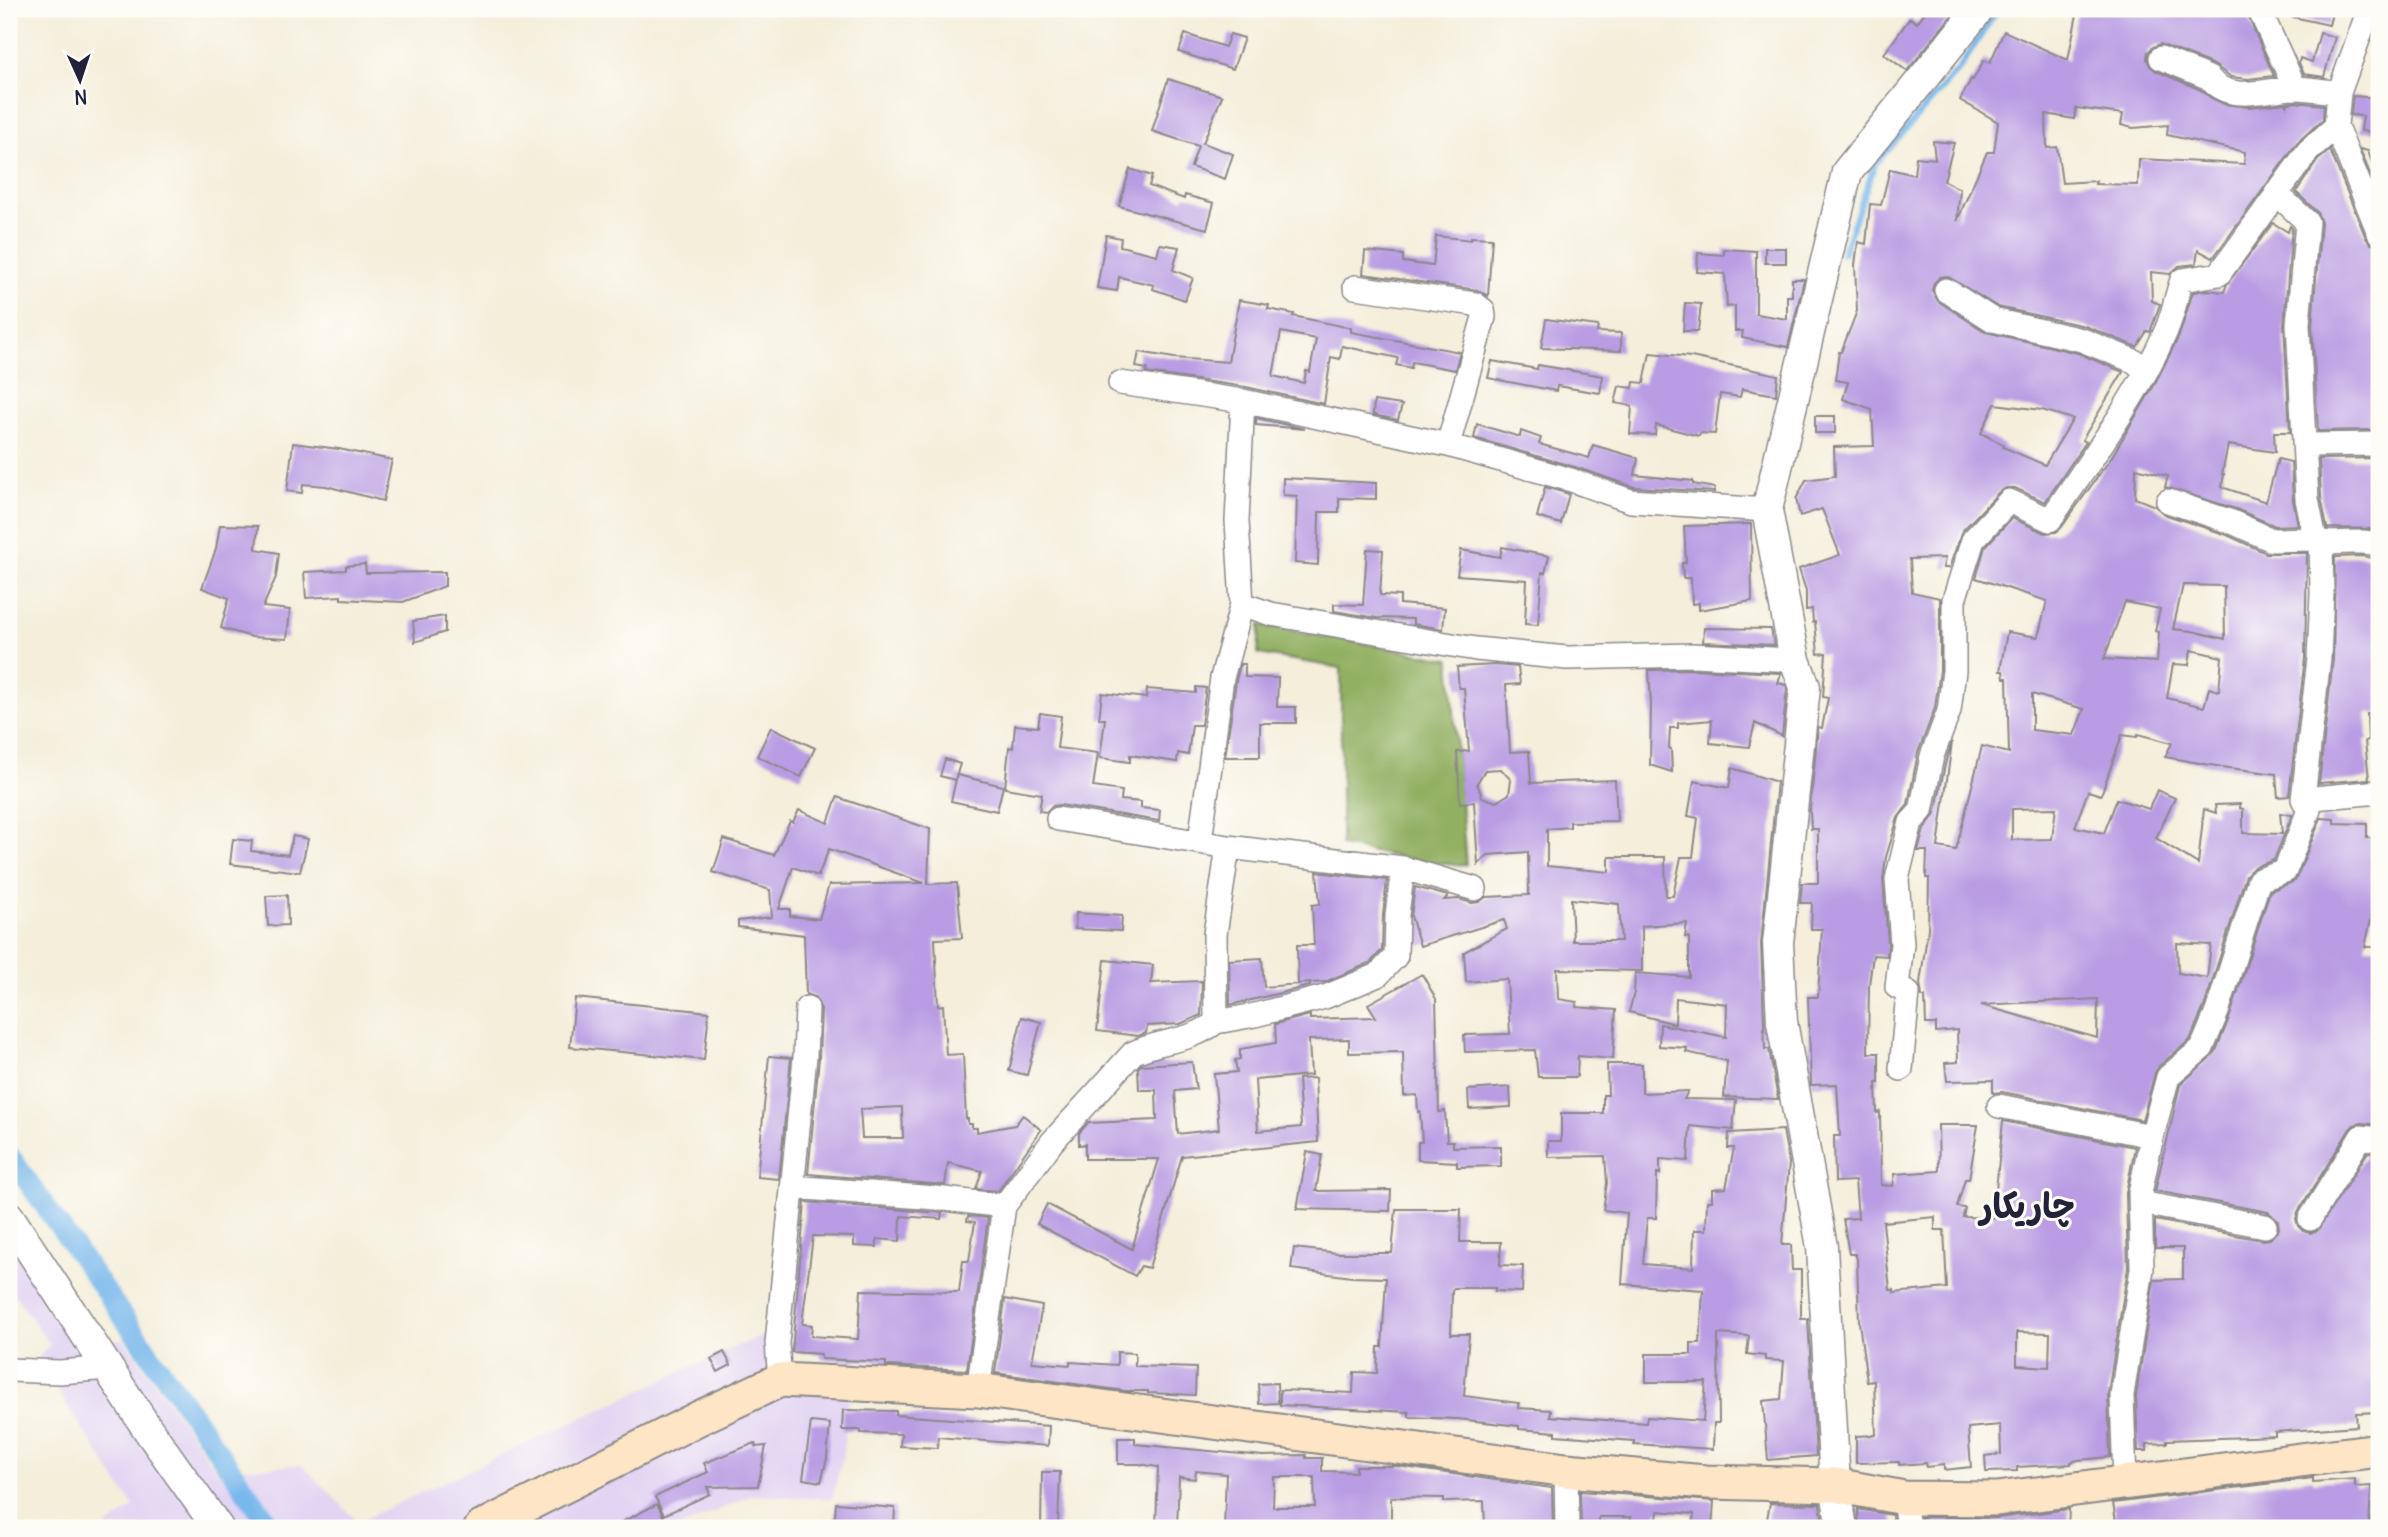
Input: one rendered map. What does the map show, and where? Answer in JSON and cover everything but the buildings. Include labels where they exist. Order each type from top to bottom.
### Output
[{"type":"main road","points":[[481,1528],[780,1380],[978,1390],[1566,1470],[1706,1482],[1835,1485],[1906,1513],[2379,1450]]},
{"type":"street","points":[[1842,1528],[1835,1485],[1822,1247],[1783,1022],[1778,943],[1805,687],[1795,660],[1767,510],[1846,172],[1979,9]]},
{"type":"street","points":[[2259,9],[2295,88]]},
{"type":"street","points":[[2369,9],[2339,93],[2336,126],[2379,233]]},
{"type":"street","points":[[2161,58],[2209,78],[2232,93],[2295,88],[2339,93]]},
{"type":"street","points":[[1902,1069],[1908,993],[1897,987],[1902,944],[1897,879],[1911,822],[1921,811],[1939,734],[1949,711],[1954,671],[1954,600],[1973,540],[2009,501],[2050,520],[2105,441],[2145,372],[2166,330],[2182,279],[2219,274],[2308,151],[2336,126]]},
{"type":"street","points":[[2125,1484],[2122,1395],[2142,1269],[2140,1194],[2168,1077],[2202,1048],[2217,1012],[2259,880],[2285,871],[2309,810],[2303,799],[2319,658],[2322,593],[2318,541],[2307,499],[2298,324],[2307,222],[2276,193]]},
{"type":"street","points":[[1355,287],[1475,304],[1483,310],[1484,317],[1448,445]]},
{"type":"street","points":[[1947,290],[1993,320],[2081,340],[2136,362],[2145,372]]},
{"type":"street","points":[[1120,383],[1243,401],[1448,445],[1571,480],[1631,501],[1767,510]]},
{"type":"street","points":[[1200,841],[1222,678],[1242,604],[1237,521],[1243,401]]},
{"type":"street","points":[[2304,445],[2379,444]]},
{"type":"street","points":[[2168,501],[2232,522],[2272,540],[2352,540],[2379,545]]},
{"type":"street","points":[[1242,604],[1271,614],[1476,649],[1567,658],[1692,655],[1795,660]]},
{"type":"street","points":[[2303,799],[2379,792]]},
{"type":"street","points":[[1058,819],[1228,846],[1403,868],[1475,889]]},
{"type":"street","points":[[1216,1022],[1215,934],[1228,846]]},
{"type":"street","points":[[978,1390],[1004,1206],[1052,1142],[1133,1053],[1145,1047],[1201,1034],[1216,1022],[1325,997],[1378,975],[1396,956],[1397,915],[1403,868]]},
{"type":"street","points":[[780,1380],[777,1343],[805,1057],[807,1008]]},
{"type":"street","points":[[1999,1105],[2152,1136]]},
{"type":"street","points":[[2310,1219],[2361,1137],[2379,1139]]},
{"type":"street","points":[[792,1187],[1004,1206]]},
{"type":"street","points":[[2140,1194],[2146,1204],[2265,1226]]},
{"type":"street","points":[[9,1217],[218,1528]]},
{"type":"street","points":[[9,1370],[60,1372],[108,1368]]},
{"type":"street","points":[[1566,1470],[1567,1528]]},
{"type":"shaded area","points":[[9,1227],[94,1347],[122,1338],[216,1470],[302,1465],[358,1522],[732,1348],[781,1329],[796,1376],[850,1392],[842,1459],[832,1499],[752,1495],[679,1528],[105,1528],[134,1507],[37,1360],[50,1344],[9,1287]]},
{"type":"green space","points":[[1260,625],[1450,659],[1466,865],[1427,862],[1341,846],[1341,668],[1258,654]]},
{"type":"waterway","points":[[1843,253],[1875,164],[1960,68],[1998,9]]},
{"type":"waterway","points":[[9,1155],[272,1528]]},
{"type":"district","name":"چاریکار","points":[[2027,1206]]}]
